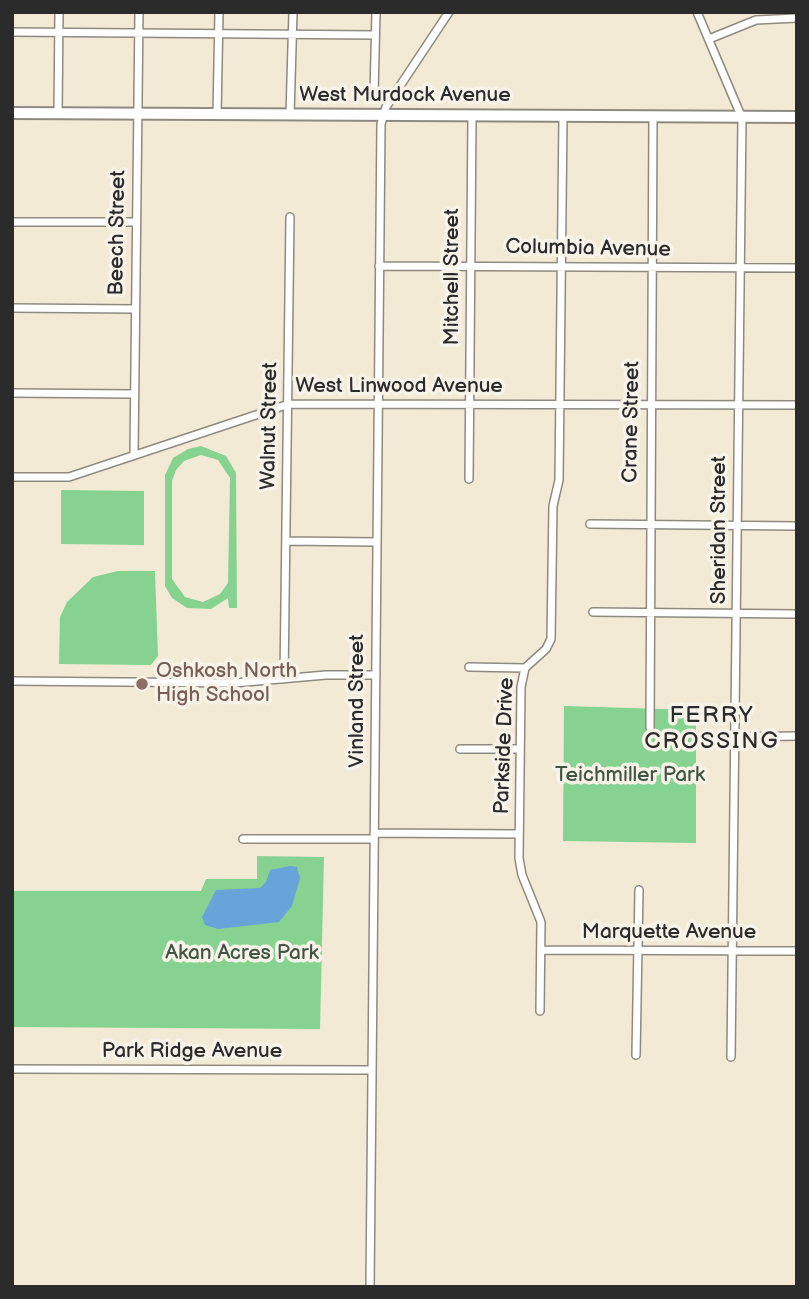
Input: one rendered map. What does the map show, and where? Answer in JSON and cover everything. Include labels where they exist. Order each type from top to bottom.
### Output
[{"type":"main road","name":"West Murdock Avenue","points":[[12,113],[797,117]]},
{"type":"street","points":[[58,114],[59,12]]},
{"type":"street","name":"Beech Street","points":[[134,454],[139,12]]},
{"type":"street","points":[[217,114],[219,12]]},
{"type":"street","points":[[290,115],[293,12]]},
{"type":"street","points":[[374,95],[376,12]]},
{"type":"street","points":[[383,116],[449,12]]},
{"type":"street","name":"Sheridan Street","points":[[697,12],[741,118],[731,1057]]},
{"type":"street","points":[[709,39],[756,20],[787,15],[797,18]]},
{"type":"street","points":[[12,33],[375,35]]},
{"type":"street","name":"Vinland Street","points":[[370,1287],[379,265],[383,116]]},
{"type":"street","name":"Mitchell Street","points":[[469,480],[472,116]]},
{"type":"street","name":"Parkside Drive","points":[[540,1011],[540,914],[521,870],[521,680],[525,668],[546,649],[551,639],[553,506],[559,480],[563,116]]},
{"type":"street","name":"Crane Street","points":[[650,727],[653,117]]},
{"type":"street","name":"Walnut Street","points":[[284,679],[290,217]]},
{"type":"street","points":[[12,222],[136,222]]},
{"type":"street","name":"Columbia Avenue","points":[[379,265],[797,268]]},
{"type":"street","points":[[12,308],[135,309]]},
{"type":"street","points":[[12,393],[134,394]]},
{"type":"street","name":"West Linwood Avenue","points":[[12,477],[65,477],[289,404],[797,405]]},
{"type":"street","points":[[590,524],[797,526]]},
{"type":"street","points":[[286,541],[376,541]]},
{"type":"street","points":[[593,612],[797,614]]},
{"type":"street","points":[[470,667],[525,668]]},
{"type":"street","points":[[12,681],[234,683],[376,675]]},
{"type":"street","points":[[736,737],[797,736]]},
{"type":"street","points":[[460,748],[520,749]]},
{"type":"street","points":[[243,839],[519,834]]},
{"type":"street","points":[[636,1055],[639,890]]},
{"type":"street","name":"Marquette Avenue","points":[[542,950],[797,951]]},
{"type":"street","name":"Park Ridge Avenue","points":[[12,1069],[371,1070]]},
{"type":"green space","points":[[201,446],[226,456],[236,473],[237,608],[229,608],[228,598],[211,609],[187,608],[172,598],[165,586],[165,475],[173,458],[188,449]],"holes":[[[201,455],[218,460],[230,478],[228,583],[220,594],[203,602],[185,597],[172,579],[172,481],[176,470],[184,461]]]},
{"type":"green space","points":[[61,490],[144,491],[144,545],[61,544]]},
{"type":"green space","points":[[118,571],[155,571],[158,656],[151,665],[59,664],[60,617],[67,602],[93,577]]},
{"type":"green space","name":"Teichmiller Park","points":[[564,706],[696,710],[696,843],[563,841]]},
{"type":"green space","name":"Akan Acres Park","points":[[257,856],[324,857],[320,1029],[12,1027],[12,891],[201,891],[206,879],[257,879]]},
{"type":"water","points":[[297,867],[300,878],[292,906],[279,922],[218,929],[205,925],[202,917],[216,890],[260,888],[266,882],[270,870]]},
{"type":"place","name":"Oshkosh North High School","points":[[142,684]]},
{"type":"district","name":"FERRY CROSSING","points":[[712,729]]}]
